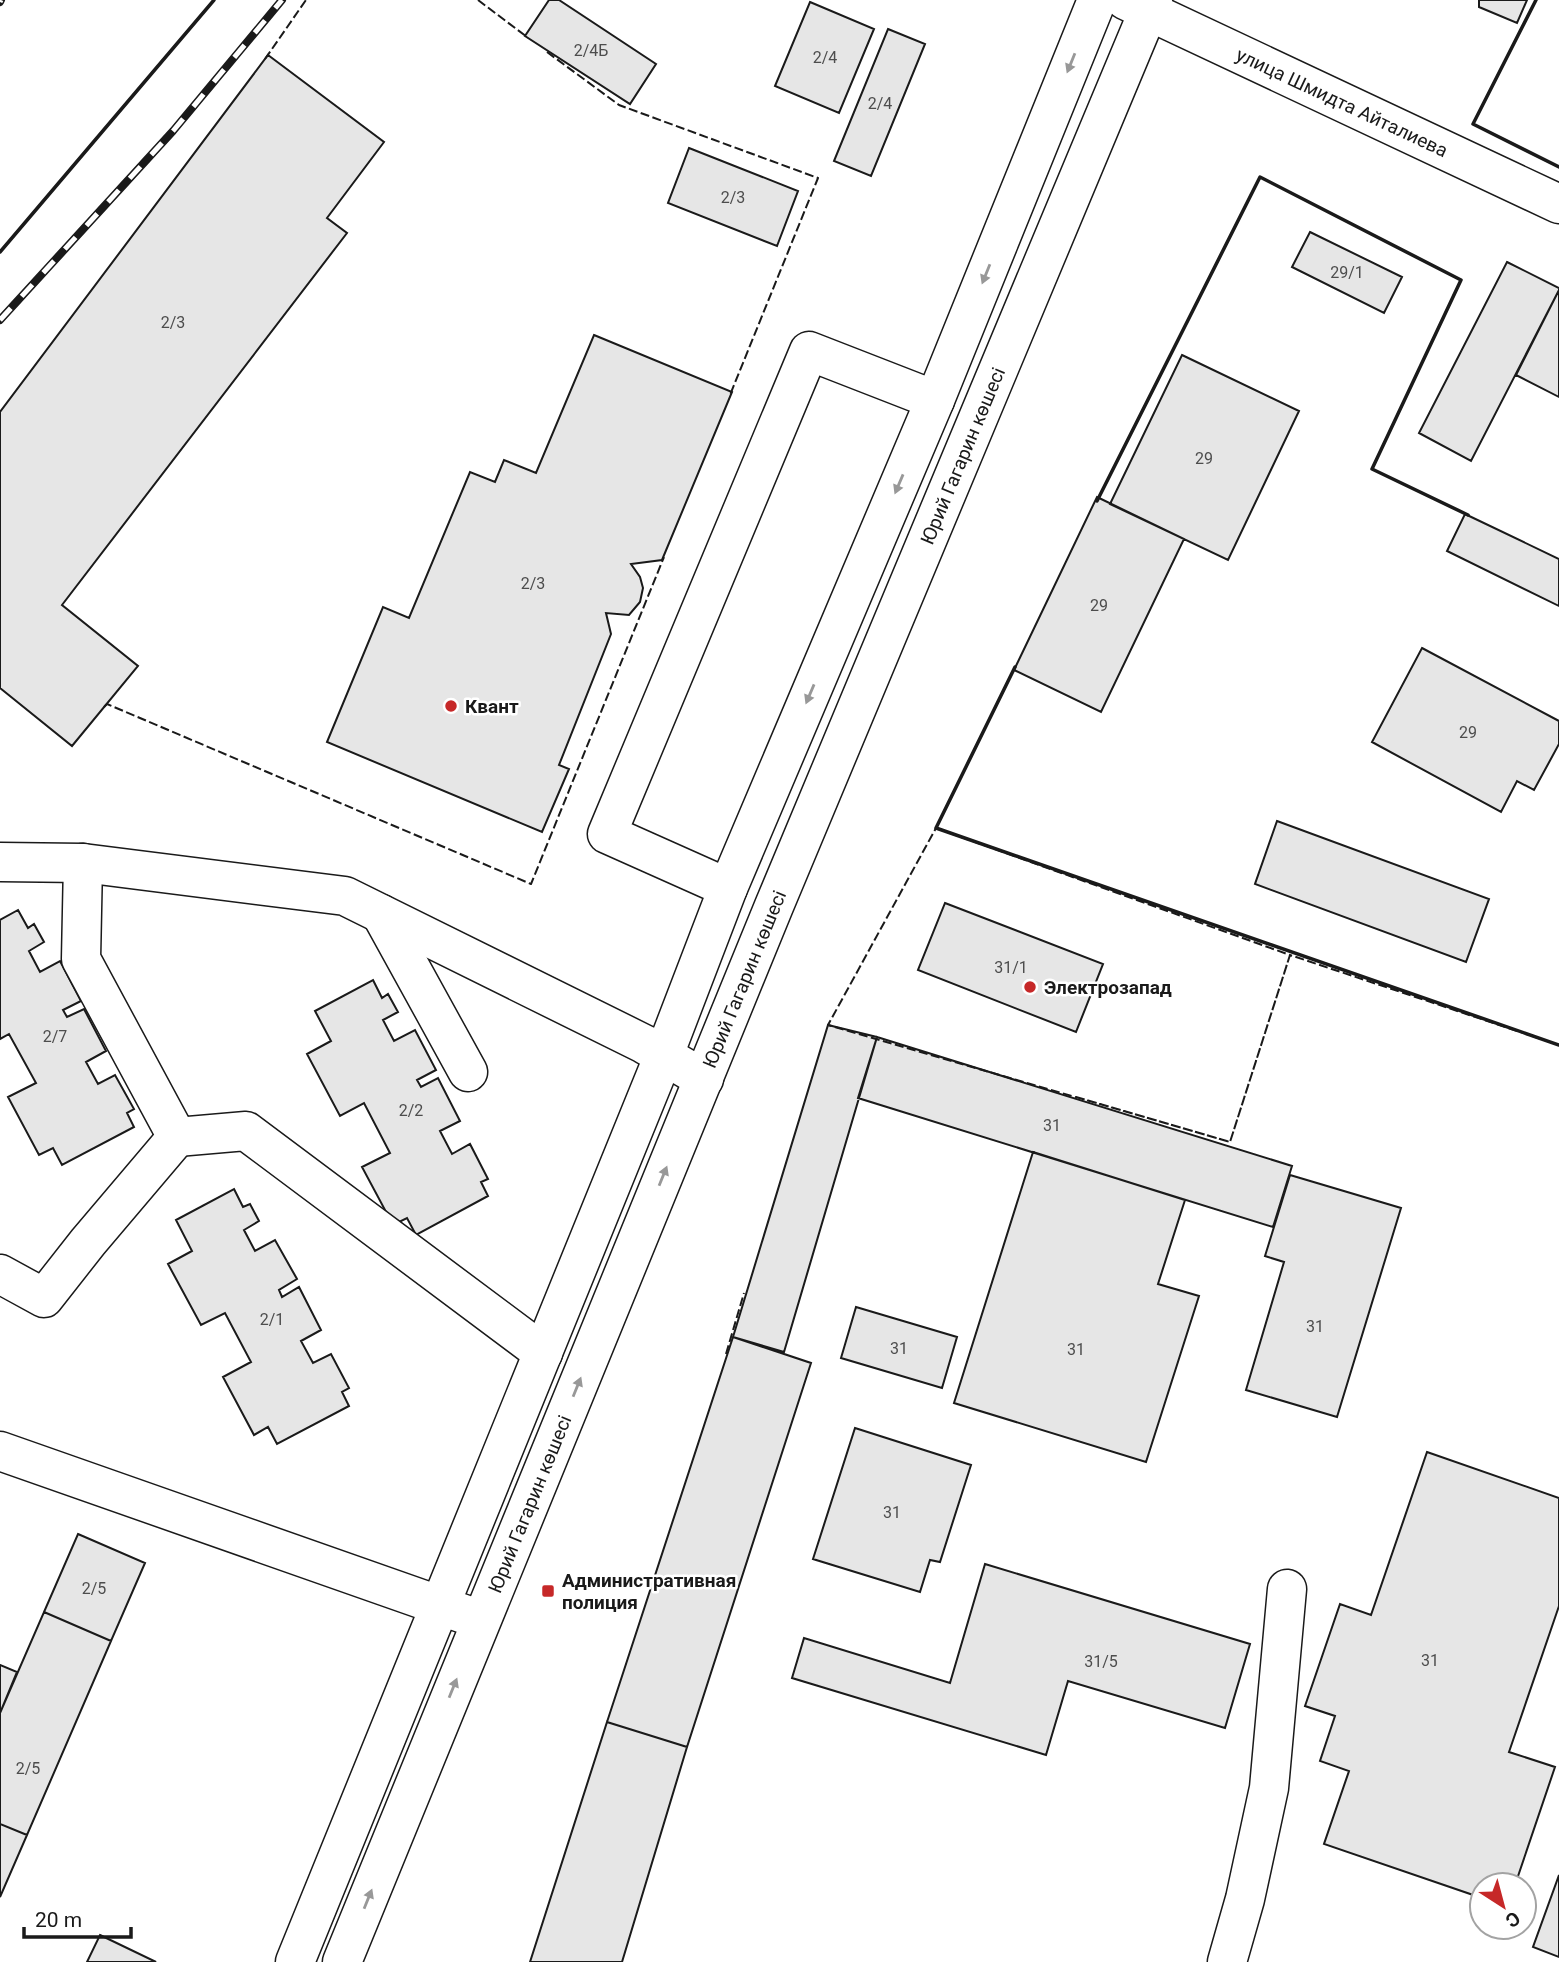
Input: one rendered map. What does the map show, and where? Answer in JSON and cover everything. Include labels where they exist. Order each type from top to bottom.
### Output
[{"type":"main road","points":[[295,1962],[664,1055],[727,888],[935,400],[1097,0]]},
{"type":"main road","name":"улица Шмидта Айталиева","points":[[1142,4],[1559,204]]},
{"type":"main road","name":"Юрий Гагарин көшесі","points":[[342,1962],[1142,4]]},
{"type":"main road","points":[[727,888],[607,834],[808,351],[935,400]]},
{"type":"main road","points":[[0,862],[83,863],[345,896],[664,1055],[704,1079]]},
{"type":"main road","points":[[83,863],[80,958],[177,1137]]},
{"type":"main road","points":[[381,914],[468,1072]]},
{"type":"main road","points":[[0,1274],[44,1298],[177,1137],[246,1130],[543,1353]]},
{"type":"main road","points":[[0,1451],[481,1620]]},
{"type":"main road","points":[[1227,1962],[1245,1899],[1269,1788],[1287,1589]]},
{"type":"building","points":[[549,0],[559,0],[656,64],[630,104],[525,36]]},
{"type":"building","points":[[1479,0],[1527,0],[1517,23],[1479,7]]},
{"type":"building","points":[[810,2],[874,29],[839,113],[775,86]]},
{"type":"building","points":[[888,29],[925,44],[871,176],[834,161]]},
{"type":"building","points":[[268,55],[384,142],[327,218],[347,233],[62,605],[138,666],[72,746],[0,688],[0,412]]},
{"type":"building","points":[[689,148],[798,191],[777,246],[668,203]]},
{"type":"building","points":[[1310,232],[1402,277],[1384,313],[1292,267]]},
{"type":"building","points":[[1507,262],[1559,290],[1471,461],[1419,433]]},
{"type":"building","points":[[1559,290],[1559,397],[1516,375]]},
{"type":"building","points":[[594,335],[732,392],[662,560],[631,564],[640,577],[643,588],[640,602],[629,615],[606,613],[611,634],[559,765],[569,769],[542,832],[327,742],[383,607],[409,618],[470,472],[495,482],[504,460],[536,473]]},
{"type":"building","points":[[1182,355],[1299,411],[1228,560],[1110,504]]},
{"type":"building","points":[[1097,497],[1184,539],[1101,712],[1014,670]]},
{"type":"building","points":[[1465,514],[1559,559],[1559,606],[1447,551]]},
{"type":"building","points":[[1422,648],[1559,721],[1559,744],[1534,790],[1517,781],[1501,812],[1372,742]]},
{"type":"building","points":[[1277,821],[1489,899],[1466,962],[1255,884]]},
{"type":"building","points":[[945,903],[1103,964],[1076,1032],[918,970]]},
{"type":"building","points":[[18,910],[28,928],[34,924],[44,942],[29,951],[40,972],[60,961],[81,1001],[63,1010],[67,1017],[84,1009],[106,1051],[86,1062],[98,1084],[115,1075],[134,1109],[127,1113],[134,1127],[62,1165],[53,1148],[39,1155],[8,1097],[36,1083],[9,1034],[0,1039],[0,920]]},
{"type":"building","points":[[373,980],[382,998],[388,994],[398,1012],[383,1020],[394,1041],[415,1030],[436,1070],[417,1080],[421,1087],[438,1078],[460,1121],[440,1131],[452,1154],[470,1144],[488,1179],[481,1182],[488,1196],[416,1235],[407,1218],[393,1225],[362,1167],[390,1153],[364,1103],[340,1116],[307,1054],[331,1041],[315,1011]]},
{"type":"building","points":[[828,1025],[877,1037],[784,1352],[733,1337]]},
{"type":"building","points":[[877,1037],[1292,1166],[1273,1227],[858,1098]]},
{"type":"building","points":[[1033,1152],[1185,1200],[1158,1284],[1199,1296],[1146,1462],[954,1403]]},
{"type":"building","points":[[1290,1175],[1401,1208],[1337,1417],[1246,1390],[1284,1262],[1265,1256]]},
{"type":"building","points":[[234,1189],[243,1207],[250,1204],[259,1221],[244,1230],[255,1251],[275,1240],[297,1279],[279,1290],[282,1297],[299,1287],[321,1330],[301,1341],[313,1363],[331,1354],[349,1388],[342,1392],[349,1406],[277,1444],[268,1427],[254,1435],[223,1377],[251,1362],[225,1313],[201,1325],[168,1264],[192,1251],[176,1220]]},
{"type":"building","points":[[856,1307],[957,1337],[942,1388],[841,1358]]},
{"type":"building","points":[[733,1337],[811,1363],[687,1747],[607,1722]]},
{"type":"building","points":[[855,1428],[971,1465],[940,1562],[930,1560],[920,1592],[813,1559]]},
{"type":"building","points":[[1427,1452],[1559,1498],[1559,1606],[1509,1752],[1555,1767],[1520,1871],[1468,1871],[1468,1893],[1324,1844],[1349,1771],[1320,1761],[1335,1716],[1305,1706],[1340,1604],[1371,1615]]},
{"type":"building","points":[[78,1534],[145,1563],[111,1641],[44,1612]]},
{"type":"building","points":[[985,1564],[1250,1644],[1225,1728],[1068,1681],[1046,1755],[792,1678],[804,1638],[950,1683]]},
{"type":"building","points":[[44,1612],[111,1641],[27,1835],[0,1824],[0,1713]]},
{"type":"building","points":[[0,1665],[17,1672],[0,1713]]},
{"type":"building","points":[[607,1722],[687,1747],[622,1962],[530,1962]]},
{"type":"building","points":[[0,1824],[27,1835],[0,1897]]},
{"type":"building","points":[[1559,1875],[1559,1957],[1533,1947],[1535,1941],[1538,1941],[1538,1933]]},
{"type":"building","points":[[100,1935],[156,1962],[87,1962]]},
{"type":"railway","points":[[0,320],[173,131],[282,0]]},
{"type":"fence","points":[[265,59],[306,0]]},
{"type":"fence","points":[[478,0],[527,37]]},
{"type":"fence","points":[[547,52],[619,105],[818,178],[730,395]]},
{"type":"fence","points":[[104,707],[107,704],[531,884],[664,557]]},
{"type":"fence","points":[[936,828],[1290,955],[1230,1142],[828,1025],[936,828]]},
{"type":"fence","points":[[1076,1097],[1230,1142],[1290,955],[1559,1045]]},
{"type":"fence","points":[[726,1354],[744,1293]]},
{"type":"wall","points":[[0,252],[214,0]]},
{"type":"wall","points":[[1536,0],[1473,124],[1559,167]]},
{"type":"wall","points":[[1097,501],[1260,177],[1461,280],[1372,469],[1468,515]]},
{"type":"wall","points":[[1015,667],[936,828],[1559,1045]]},
{"type":"place","name":"Квант","points":[[451,706]]},
{"type":"place","name":"Электрозапад","points":[[1030,987]]},
{"type":"place","name":"Административная полиция","points":[[548,1591]]}]
